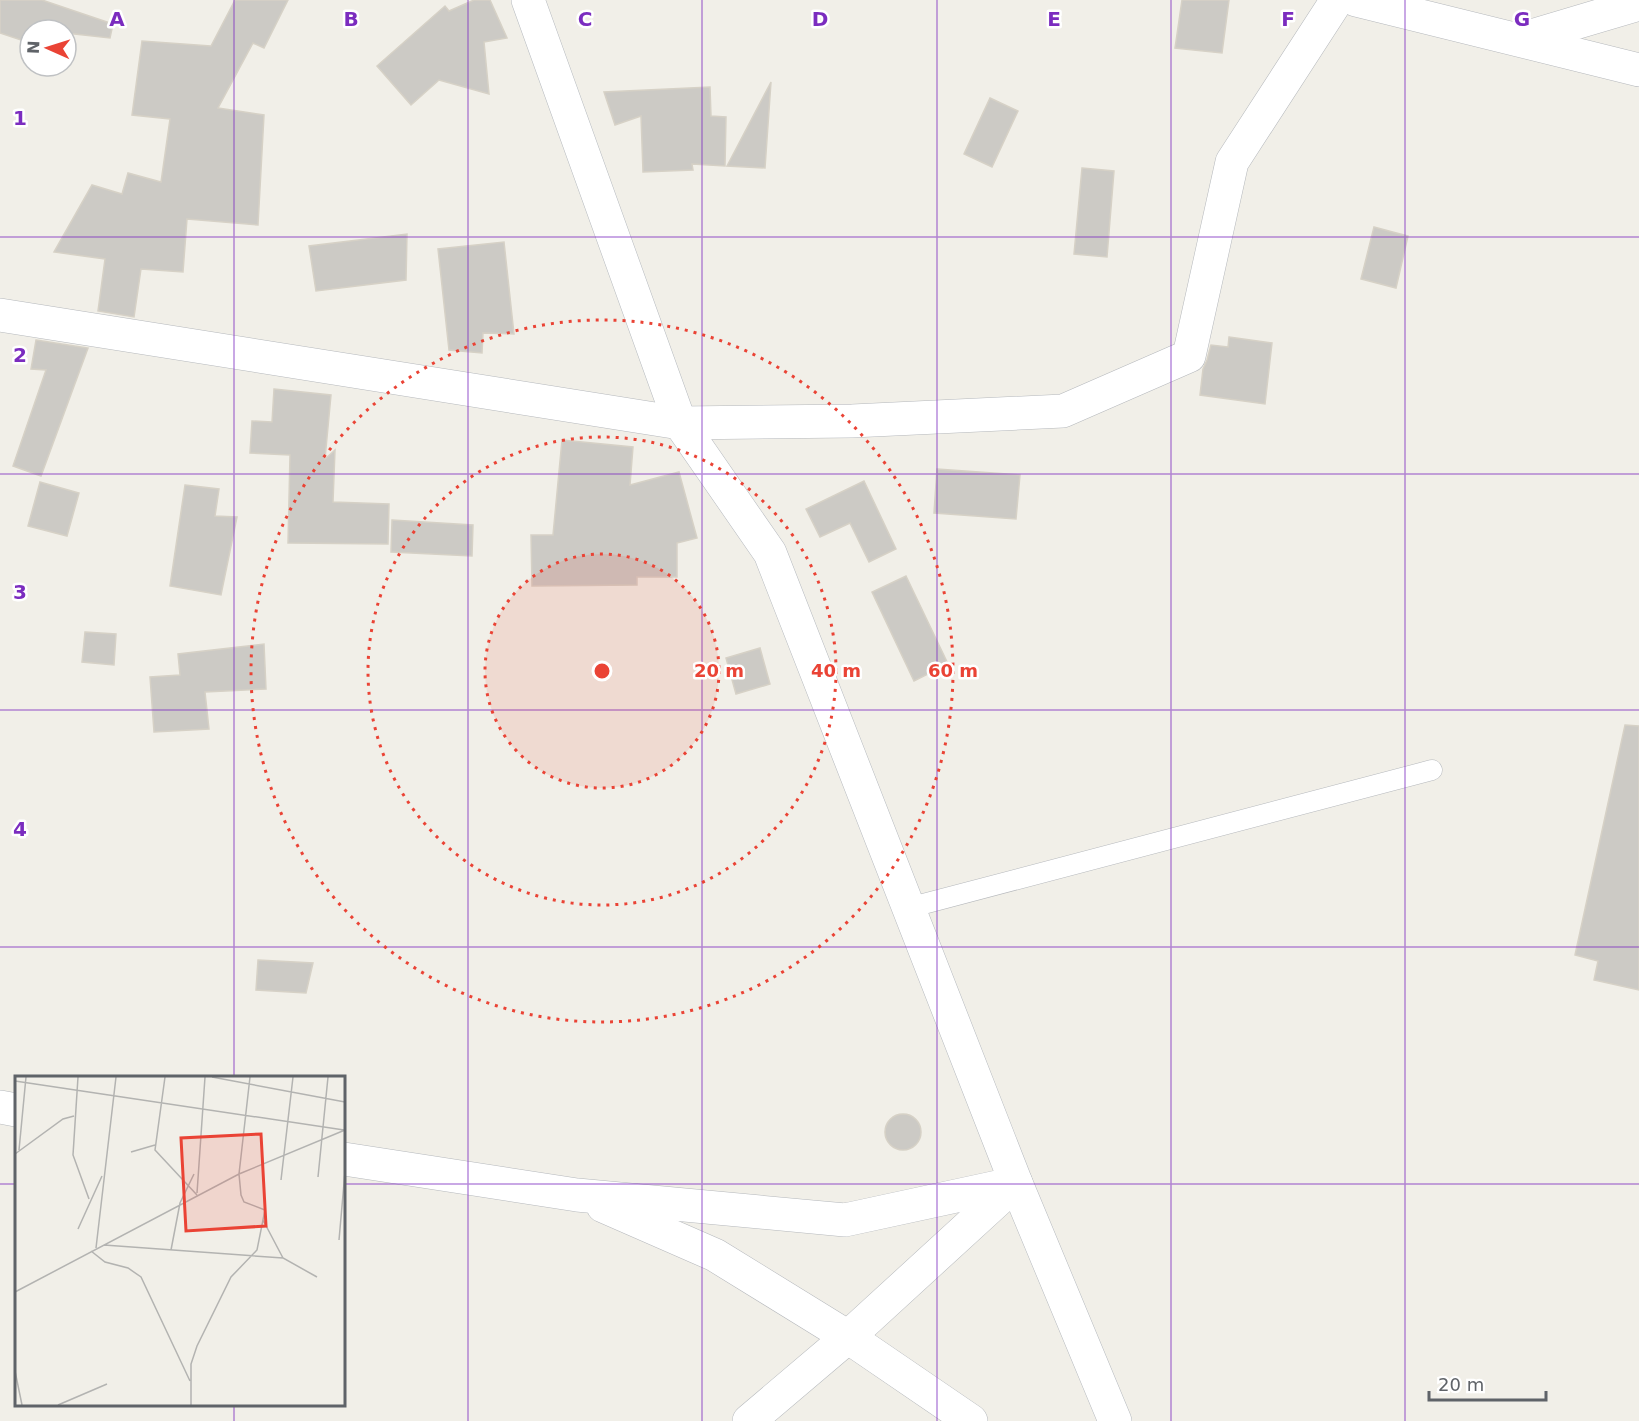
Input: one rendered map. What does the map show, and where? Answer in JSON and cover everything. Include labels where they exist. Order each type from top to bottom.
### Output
[{"type":"street","points":[[528,0],[680,423],[770,553],[1016,1183],[1114,1421]]},
{"type":"street","points":[[0,315],[680,423],[852,421],[1064,411],[1189,356],[1232,162],[1337,0]]},
{"type":"street","points":[[1356,0],[1639,70]]},
{"type":"street","points":[[1520,40],[1639,4]]},
{"type":"street","points":[[0,1107],[15,1110]]},
{"type":"street","points":[[345,1159],[577,1195],[845,1220],[1016,1183]]},
{"type":"street","points":[[749,1421],[848,1336],[1016,1183]]},
{"type":"street","points":[[577,1195],[715,1255],[848,1336],[971,1421]]},
{"type":"lane","points":[[909,908],[1432,770]]},
{"type":"building","points":[[0,0],[42,0],[113,24],[110,38],[78,34],[78,18],[18,18],[18,39],[0,33]]},
{"type":"building","points":[[235,0],[288,0],[264,48],[253,43],[218,108],[264,115],[258,225],[187,219],[183,272],[141,269],[134,317],[98,311],[105,259],[54,252],[92,185],[122,194],[128,173],[161,182],[170,119],[132,115],[142,41],[211,46]]},
{"type":"building","points":[[474,0],[490,0],[507,38],[484,42],[489,94],[439,80],[411,105],[377,66],[445,6],[449,11]]},
{"type":"building","points":[[1182,0],[1229,0],[1222,53],[1175,48]]},
{"type":"building","points":[[771,82],[765,168],[727,166]]},
{"type":"building","points":[[710,87],[711,116],[726,117],[725,166],[692,164],[693,170],[643,172],[641,116],[615,125],[604,92]]},
{"type":"building","points":[[990,98],[1018,111],[992,167],[964,154]]},
{"type":"building","points":[[1082,168],[1114,171],[1107,257],[1074,254]]},
{"type":"building","points":[[1374,227],[1408,236],[1396,288],[1361,279]]},
{"type":"building","points":[[407,234],[406,280],[316,291],[309,246]]},
{"type":"building","points":[[504,242],[514,334],[483,333],[482,353],[449,350],[438,249]]},
{"type":"building","points":[[1229,337],[1272,343],[1265,404],[1200,395],[1203,369],[1211,345],[1228,347]]},
{"type":"building","points":[[36,340],[88,348],[41,476],[13,466],[46,370],[31,369]]},
{"type":"building","points":[[274,389],[331,395],[325,459],[335,450],[333,502],[389,504],[388,544],[288,543],[290,455],[250,453],[252,421],[272,422]]},
{"type":"building","points":[[562,440],[633,447],[630,485],[679,472],[697,538],[677,543],[677,577],[637,577],[637,585],[532,586],[531,535],[553,535]]},
{"type":"building","points":[[937,469],[1020,475],[1016,519],[934,513]]},
{"type":"building","points":[[864,481],[896,549],[869,562],[850,523],[820,537],[806,509]]},
{"type":"building","points":[[40,482],[79,493],[67,536],[28,526]]},
{"type":"building","points":[[185,485],[219,489],[215,516],[237,517],[221,595],[170,586]]},
{"type":"building","points":[[392,520],[473,525],[472,556],[391,552]]},
{"type":"building","points":[[906,576],[948,664],[914,681],[872,592]]},
{"type":"building","points":[[85,632],[116,634],[114,665],[82,662]]},
{"type":"building","points":[[264,644],[266,689],[205,692],[209,729],[154,732],[150,677],[180,675],[178,654]]},
{"type":"building","points":[[760,648],[770,684],[736,694],[726,658]]},
{"type":"building","points":[[1625,725],[1639,726],[1639,990],[1594,980],[1598,961],[1575,955]]},
{"type":"building","points":[[258,960],[313,963],[306,993],[256,990]]},
{"type":"building","points":[[903,1114],[916,1119],[921,1132],[916,1145],[903,1150],[890,1145],[885,1132],[890,1119]]}]
